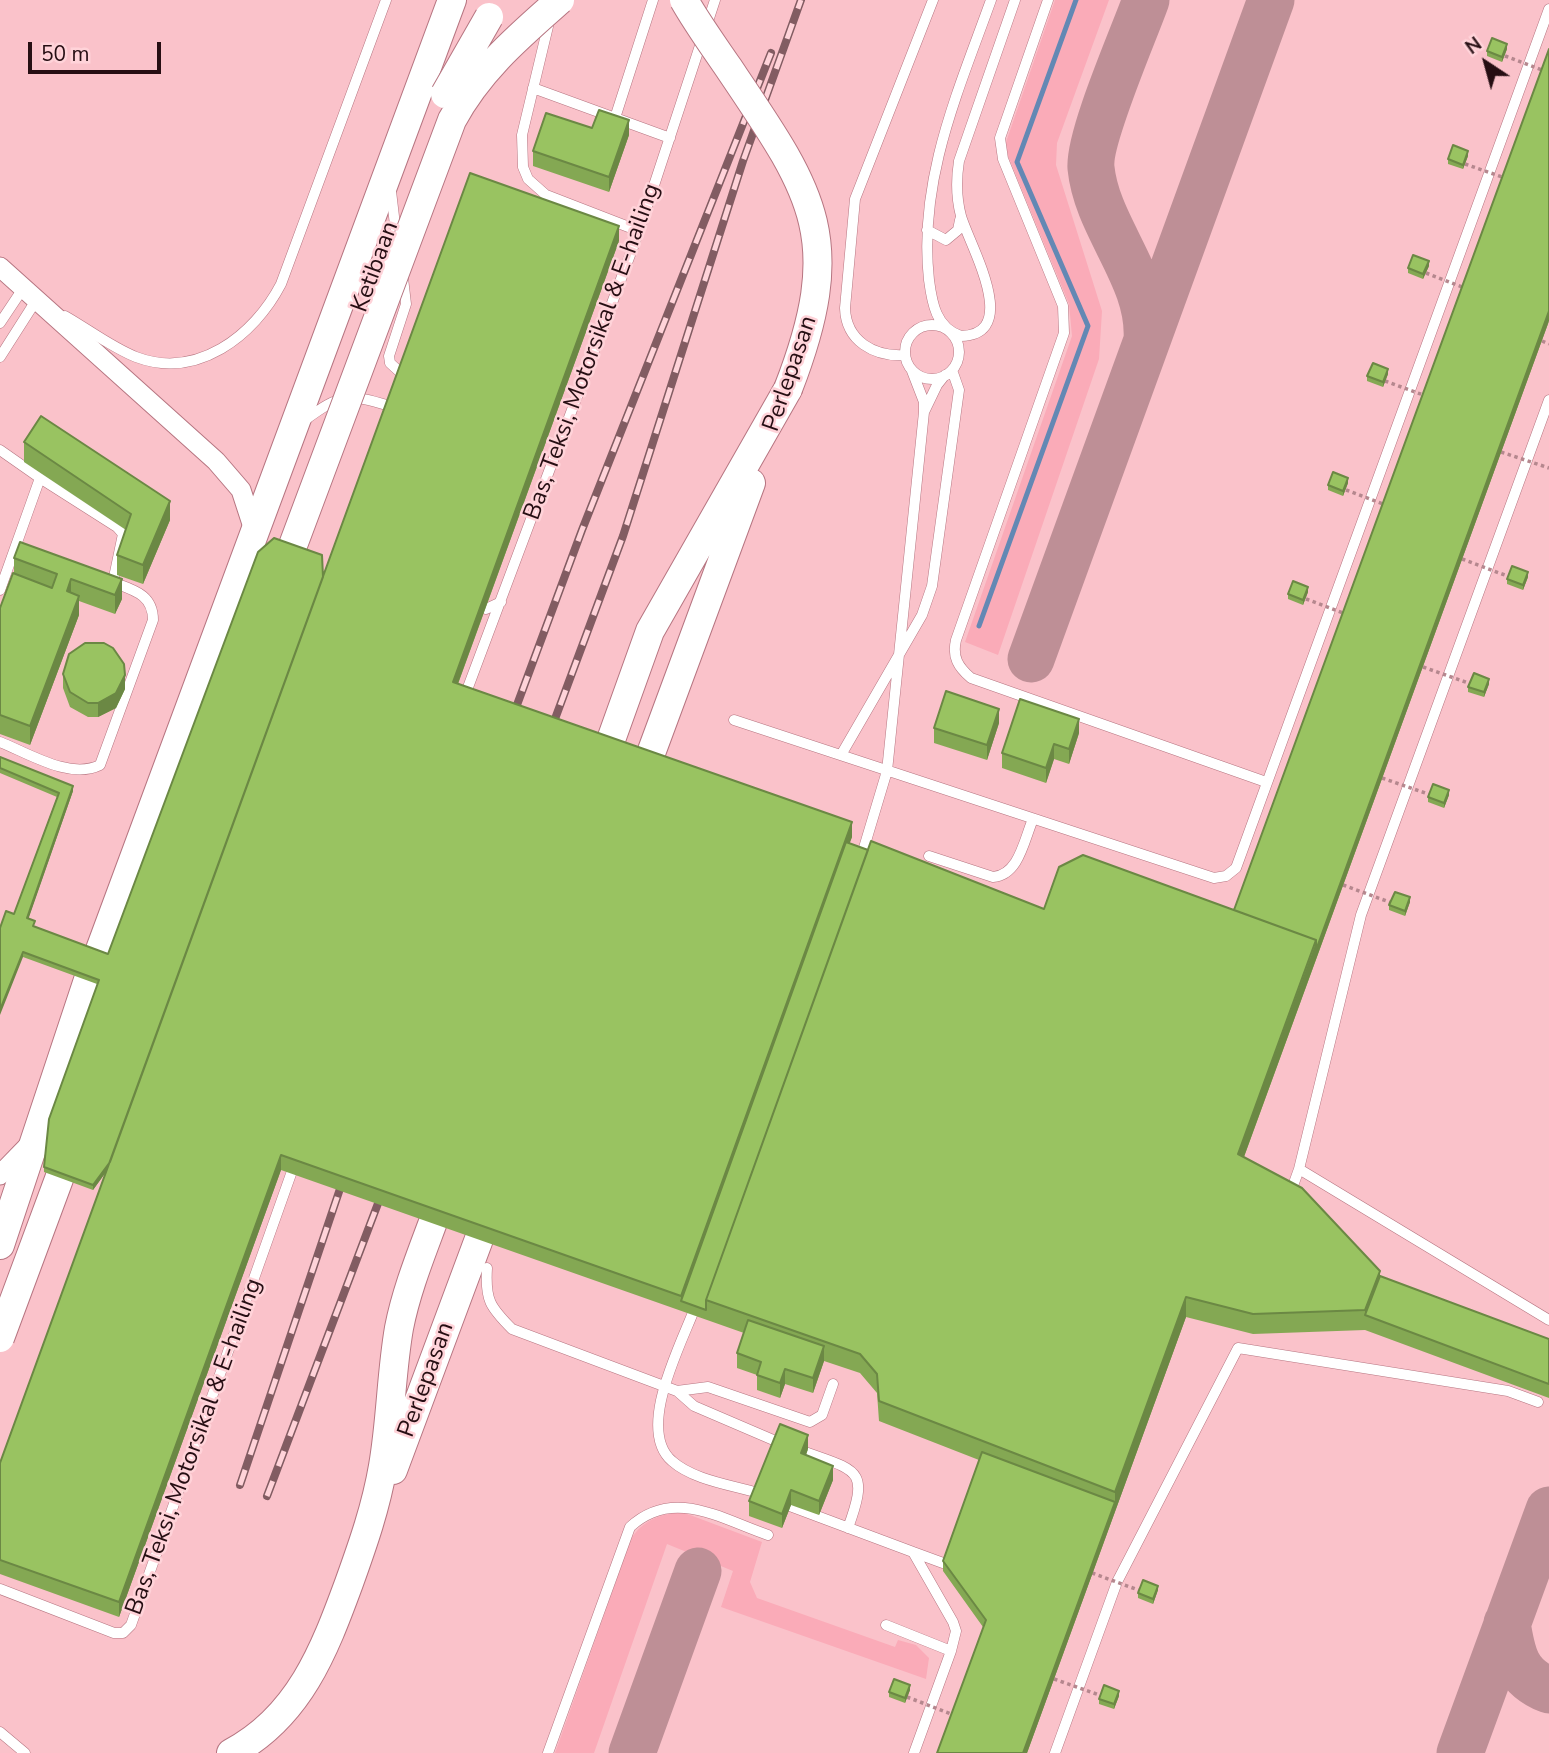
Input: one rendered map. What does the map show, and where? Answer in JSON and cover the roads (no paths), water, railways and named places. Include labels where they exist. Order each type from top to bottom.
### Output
[{"type":"main road","points":[[0,1245],[21,1179],[42,1127],[93,967],[264,536],[287,441],[452,0]]},
{"type":"main road","name":"Ketibaan","points":[[264,536],[354,327],[434,115],[479,39],[496,0]]},
{"type":"main road","points":[[270,608],[452,120],[464,98],[493,61],[557,0]]},
{"type":"main road","name":"Perlepasan","points":[[648,764],[808,334],[818,283],[818,255],[810,208],[792,163],[684,0]]},
{"type":"main road","points":[[307,555],[321,508],[354,327]]},
{"type":"main road","points":[[607,751],[650,631],[788,390]]},
{"type":"main road","points":[[0,1338],[79,1124]]},
{"type":"main road","points":[[0,1284],[21,1179]]},
{"type":"main road","points":[[0,1307],[40,1253],[75,1184]]},
{"type":"main road","points":[[231,1753],[267,1729],[302,1690],[326,1645],[372,1519],[389,1423],[399,1330],[409,1288],[433,1222]]},
{"type":"main road","name":"Perlepasan","points":[[372,1519],[404,1445],[479,1240]]},
{"type":"street","points":[[0,267],[232,477],[248,502],[264,536]]},
{"type":"lane","points":[[30,293],[122,351],[158,362],[192,360],[221,349],[247,332],[262,317],[281,284],[386,0]]},
{"type":"lane","points":[[557,0],[533,88],[520,154],[528,178],[547,195],[639,231]]},
{"type":"lane","points":[[615,118],[653,0]]},
{"type":"lane","name":"Bas, Teksi, Motorsikal & E-hailing","points":[[463,700],[639,231],[715,0]]},
{"type":"lane","points":[[905,355],[879,353],[860,342],[847,325],[845,308],[855,199],[933,0]]},
{"type":"lane","points":[[924,412],[937,385],[949,372],[959,353],[954,336],[937,314],[931,296],[927,230],[932,176],[947,121],[991,0]]},
{"type":"lane","points":[[856,873],[887,771],[924,412],[924,402],[905,355],[908,338],[922,326],[940,326],[961,336],[973,334],[984,325],[992,306],[991,292],[961,216],[956,187],[959,161],[1014,0]]},
{"type":"lane","points":[[1048,0],[1000,138],[1003,159],[1063,306],[1064,334],[1062,348],[956,639],[955,656],[959,666],[971,678],[1266,782]]},
{"type":"lane","points":[[734,720],[1213,878],[1226,876],[1236,868],[1549,9]]},
{"type":"lane","points":[[533,88],[670,138]]},
{"type":"lane","points":[[391,159],[391,206],[406,304],[389,356],[390,363],[402,374]]},
{"type":"lane","points":[[927,230],[940,239],[952,237],[958,230],[961,216]]},
{"type":"lane","points":[[0,323],[30,293]]},
{"type":"lane","points":[[0,357],[30,293]]},
{"type":"lane","points":[[912,371],[928,379],[949,372]]},
{"type":"lane","points":[[841,755],[922,615],[939,550],[959,390],[949,372]]},
{"type":"lane","points":[[287,441],[299,425],[342,397],[362,398],[390,406]]},
{"type":"lane","points":[[1294,1182],[1361,915],[1549,400]]},
{"type":"lane","points":[[0,450],[117,527],[123,534],[113,582]]},
{"type":"lane","points":[[0,590],[40,478]]},
{"type":"lane","points":[[16,546],[29,551]]},
{"type":"lane","points":[[0,742],[71,769],[82,771],[100,765],[153,620],[153,607],[148,599],[101,578]]},
{"type":"lane","points":[[486,609],[501,602]]},
{"type":"lane","points":[[929,856],[993,877],[1003,876],[1012,871],[1033,819]]},
{"type":"lane","points":[[1299,1168],[1549,1320]]},
{"type":"lane","name":"Bas, Teksi, Motorsikal & E-hailing","points":[[0,1588],[114,1633],[123,1633],[131,1625],[291,1174]]},
{"type":"lane","points":[[487,1268],[485,1293],[495,1312],[512,1329],[677,1391],[694,1406],[778,1442]]},
{"type":"lane","points":[[699,1297],[656,1418],[661,1448],[673,1462],[690,1472],[758,1493]]},
{"type":"lane","points":[[1055,1753],[1117,1582],[1243,1335]]},
{"type":"lane","points":[[1238,1348],[1508,1391],[1538,1402]]},
{"type":"lane","points":[[677,1391],[708,1387],[810,1422],[822,1415],[834,1384]]},
{"type":"lane","points":[[805,1452],[842,1465],[855,1473],[860,1484],[860,1495],[848,1528]]},
{"type":"lane","points":[[548,1753],[630,1527],[649,1513],[677,1505],[768,1535]]},
{"type":"lane","points":[[790,1506],[943,1563]]},
{"type":"lane","points":[[913,1552],[956,1631],[914,1753]]},
{"type":"lane","points":[[886,1625],[951,1651]]},
{"type":"lane","points":[[0,1732],[25,1753]]},
{"type":"waterway","points":[[979,626],[1088,326],[1017,162],[1076,0]]},
{"type":"railway","points":[[549,735],[623,536],[743,161],[801,0]]},
{"type":"railway","points":[[511,721],[582,530],[771,53]]},
{"type":"railway","points":[[240,1485],[346,1171]]},
{"type":"railway","points":[[267,1496],[385,1185]]}]
